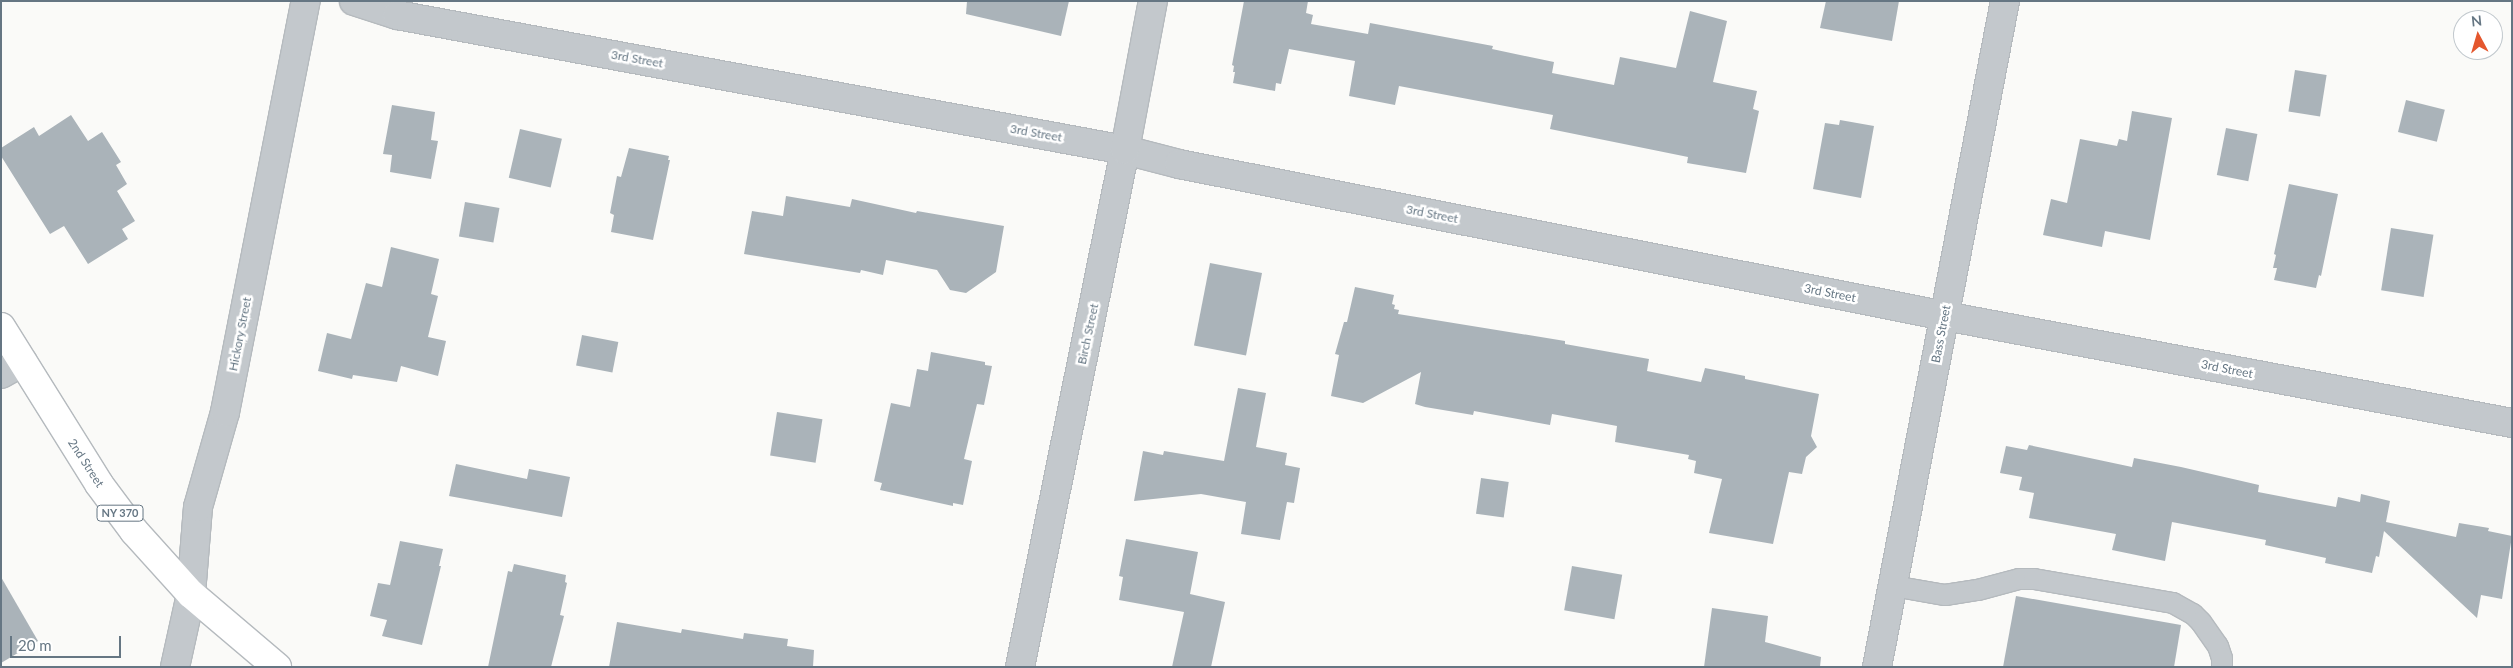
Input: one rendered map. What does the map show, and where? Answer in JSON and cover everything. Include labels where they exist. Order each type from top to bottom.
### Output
[{"type":"main road","name":"2nd Street","points":[[1,327],[12,368],[134,531],[191,594],[277,667]]},
{"type":"street","name":"Hickory Street","points":[[175,667],[191,594],[198,507],[225,412],[306,1]]},
{"type":"street","name":"3rd Street","points":[[354,1],[407,17],[1125,150],[1179,164],[1945,316],[2512,423]]},
{"type":"street","name":"Birch Street","points":[[1020,667],[1125,150],[1152,1]]},
{"type":"street","name":"Bass Street","points":[[1877,667],[2005,1]]},
{"type":"lane","points":[[1893,586],[1945,595],[1978,590],[2019,579],[2034,579],[2173,603],[2192,614],[2201,622],[2218,646],[2222,658],[2222,667]]},
{"type":"building","points":[[967,1],[1069,1],[1061,36],[966,14]]},
{"type":"building","points":[[1244,1],[1308,1],[1306,13],[1313,15],[1311,24],[1368,34],[1370,23],[1493,46],[1492,49],[1554,62],[1552,73],[1614,85],[1620,57],[1676,68],[1690,11],[1727,21],[1713,82],[1757,91],[1753,109],[1759,111],[1746,173],[1687,163],[1688,157],[1550,129],[1553,115],[1399,86],[1395,105],[1349,96],[1355,61],[1289,49],[1281,84],[1276,83],[1275,91],[1233,83],[1235,72],[1233,72],[1234,66],[1232,65]]},
{"type":"building","points":[[1826,1],[1899,1],[1892,41],[1820,28]]},
{"type":"building","points":[[2295,70],[2327,75],[2320,116],[2288,111]]},
{"type":"building","points":[[2406,100],[2445,110],[2437,142],[2398,132]]},
{"type":"building","points":[[392,105],[435,112],[431,140],[438,141],[431,179],[390,172],[392,155],[383,154]]},
{"type":"building","points":[[2132,111],[2172,118],[2150,240],[2105,231],[2102,247],[2043,235],[2051,199],[2067,203],[2080,139],[2117,146],[2119,139],[2127,141]]},
{"type":"building","points":[[71,115],[88,141],[102,132],[121,162],[116,165],[127,184],[117,191],[135,221],[122,229],[128,239],[88,264],[64,226],[50,234],[1,156],[1,148],[34,127],[39,136]]},
{"type":"building","points":[[1840,120],[1874,126],[1861,198],[1813,189],[1825,123],[1839,125]]},
{"type":"building","points":[[2226,128],[2257,134],[2248,181],[2217,175]]},
{"type":"building","points":[[520,129],[562,139],[551,187],[509,178]]},
{"type":"building","points":[[629,148],[669,156],[668,160],[670,160],[653,240],[611,232],[614,215],[610,213],[617,176],[621,177]]},
{"type":"building","points":[[2289,184],[2338,194],[2321,276],[2319,275],[2316,288],[2274,280],[2277,268],[2273,268],[2276,255],[2274,254]]},
{"type":"building","points":[[786,196],[850,207],[852,199],[916,213],[917,211],[1004,226],[996,272],[966,293],[950,290],[937,270],[886,260],[883,275],[861,270],[860,273],[744,254],[752,211],[783,216]]},
{"type":"building","points":[[465,202],[499,208],[493,243],[459,236]]},
{"type":"building","points":[[2391,228],[2433,235],[2424,297],[2381,290]]},
{"type":"building","points":[[391,247],[439,259],[431,294],[438,296],[428,337],[446,341],[438,376],[401,366],[397,382],[353,375],[352,379],[318,371],[327,333],[351,339],[366,283],[382,287]]},
{"type":"building","points":[[1210,263],[1262,273],[1246,356],[1194,345]]},
{"type":"building","points":[[1355,287],[1394,295],[1392,304],[1395,305],[1394,309],[1399,310],[1398,314],[1565,341],[1565,344],[1649,359],[1647,371],[1701,382],[1705,368],[1745,376],[1745,379],[1819,394],[1811,436],[1817,447],[1806,457],[1802,474],[1789,472],[1773,544],[1709,533],[1722,479],[1694,473],[1696,461],[1688,459],[1689,455],[1615,442],[1617,426],[1552,414],[1550,425],[1474,411],[1473,415],[1425,407],[1415,404],[1421,372],[1363,403],[1331,396],[1339,355],[1335,354],[1344,322],[1347,322]]},
{"type":"building","points":[[582,335],[618,342],[612,372],[576,365]]},
{"type":"building","points":[[931,352],[985,362],[985,365],[992,366],[984,405],[977,404],[964,459],[972,461],[963,505],[953,503],[953,506],[880,490],[882,483],[874,481],[891,403],[910,407],[917,369],[928,371]]},
{"type":"building","points":[[1238,388],[1266,393],[1256,447],[1287,453],[1285,465],[1300,468],[1294,503],[1287,502],[1280,540],[1241,534],[1246,502],[1201,494],[1134,501],[1143,451],[1163,455],[1164,451],[1224,461]]},
{"type":"building","points":[[777,412],[822,419],[816,463],[770,455]]},
{"type":"building","points":[[2029,445],[2132,467],[2134,458],[2181,467],[2259,485],[2258,492],[2336,507],[2338,497],[2360,502],[2361,494],[2390,501],[2386,522],[2456,537],[2459,523],[2489,528],[2488,531],[2512,536],[2502,599],[2481,595],[2477,618],[2384,531],[2379,557],[2376,556],[2372,573],[2325,563],[2326,558],[2265,545],[2266,540],[2172,522],[2165,561],[2112,550],[2116,534],[2029,518],[2034,493],[2019,490],[2022,477],[2000,473],[2006,446],[2027,450]]},
{"type":"building","points":[[456,464],[527,479],[529,469],[570,477],[562,517],[449,496]]},
{"type":"building","points":[[1481,478],[1509,482],[1504,518],[1476,514]]},
{"type":"building","points":[[1126,539],[1198,552],[1190,594],[1225,602],[1211,667],[1172,667],[1184,612],[1119,600],[1123,577],[1119,576]]},
{"type":"building","points":[[400,541],[443,549],[439,566],[441,566],[422,645],[382,636],[387,620],[370,616],[378,583],[390,585]]},
{"type":"building","points":[[514,564],[566,575],[565,582],[567,583],[560,615],[564,616],[551,667],[488,667],[508,571],[512,572]]},
{"type":"building","points":[[1572,566],[1622,575],[1614,619],[1564,610]]},
{"type":"building","points":[[1,577],[38,641],[1,663]]},
{"type":"building","points":[[2016,596],[2181,625],[2174,667],[2003,667]]},
{"type":"building","points":[[1712,608],[1768,616],[1765,642],[1821,657],[1820,667],[1704,667]]},
{"type":"building","points":[[617,622],[681,633],[682,629],[743,639],[744,633],[788,639],[787,646],[814,650],[813,667],[609,667]]}]
